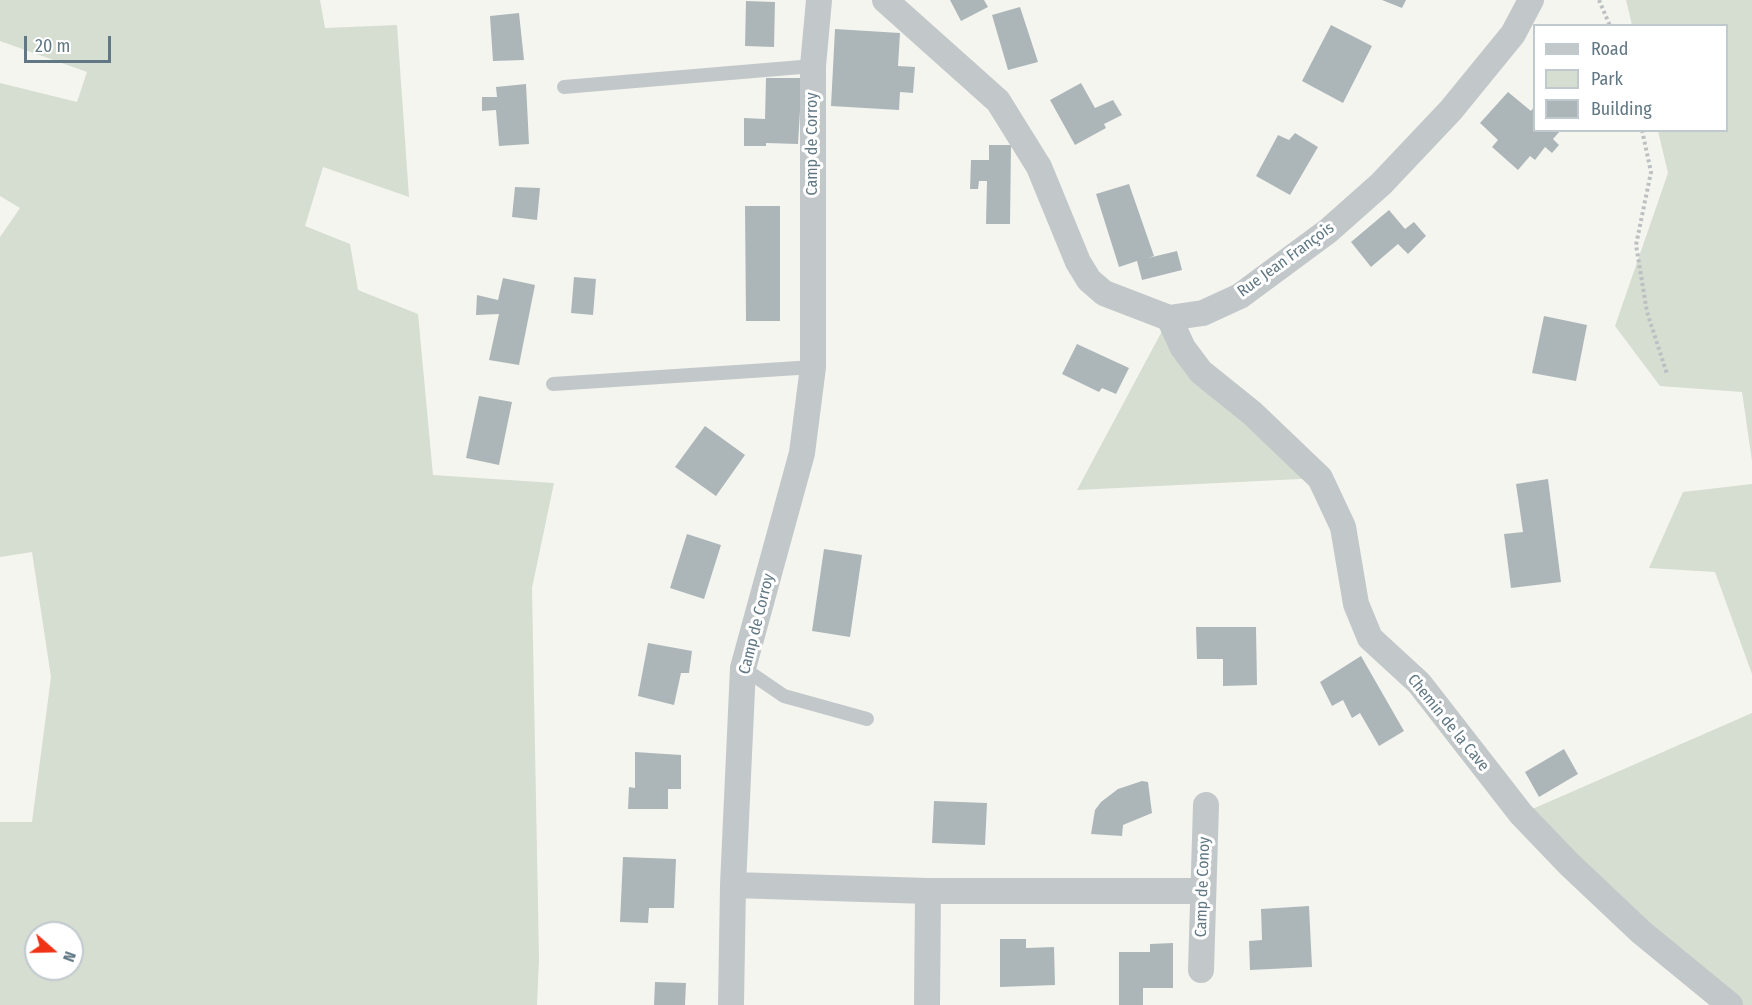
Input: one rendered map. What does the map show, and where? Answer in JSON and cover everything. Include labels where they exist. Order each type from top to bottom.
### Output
[{"type":"street","name":"Camp de Corroy","points":[[731,1005],[733,885],[743,668],[802,453],[813,367],[813,66],[819,0]]},
{"type":"street","name":"Rue Jean François","points":[[885,0],[998,101],[1039,167],[1078,262],[1089,280],[1104,293],[1168,318],[1203,313],[1240,296],[1337,224],[1381,184],[1451,110],[1513,34],[1531,0]]},
{"type":"street","name":"Chemin de la Cave","points":[[1168,318],[1183,348],[1201,372],[1252,413],[1320,477],[1343,527],[1356,604],[1370,638],[1419,683],[1521,814],[1569,864],[1641,932],[1730,1005]]},
{"type":"street","name":"Camp de Conoy","points":[[1201,970],[1206,805]]},
{"type":"street","points":[[733,885],[928,891],[1203,891]]},
{"type":"street","points":[[927,1005],[928,891]]},
{"type":"lane","points":[[564,87],[813,66]]},
{"type":"lane","points":[[553,384],[813,367]]},
{"type":"lane","points":[[743,668],[784,696],[867,719]]},
{"type":"path","points":[[1599,0],[1609,24]]},
{"type":"path","points":[[1642,132],[1651,172],[1636,245],[1647,312],[1666,374]]},
{"type":"green space","points":[[0,0],[320,0],[325,28],[397,25],[409,197],[323,167],[305,226],[350,244],[358,290],[418,314],[433,475],[554,483],[532,588],[539,959],[537,1005],[0,1005],[0,822],[32,822],[51,677],[32,552],[0,557],[0,237],[20,208],[0,196],[0,83],[77,102],[87,72],[0,41]]},
{"type":"green space","points":[[1626,0],[1752,0],[1752,461],[1742,392],[1660,386],[1615,326],[1668,173],[1658,132],[1728,132],[1728,24],[1632,24]]},
{"type":"green space","points":[[1169,318],[1183,348],[1320,478],[1077,490]]},
{"type":"green space","points":[[1752,484],[1752,674],[1715,572],[1649,568],[1683,492]]},
{"type":"green space","points":[[1752,713],[1752,1005],[1730,1005],[1521,814]]},
{"type":"building","points":[[950,0],[984,0],[988,7],[961,21]]},
{"type":"building","points":[[1382,0],[1406,0],[1402,8]]},
{"type":"building","points":[[746,1],[775,2],[774,47],[745,46]]},
{"type":"building","points":[[1020,7],[1038,62],[1008,70],[992,15]]},
{"type":"building","points":[[519,13],[524,60],[493,61],[490,16]]},
{"type":"building","points":[[1331,25],[1372,46],[1343,103],[1302,81]]},
{"type":"building","points":[[835,29],[900,33],[898,66],[915,67],[913,93],[900,92],[899,110],[831,106]]},
{"type":"building","points":[[766,78],[802,78],[798,144],[766,143],[766,146],[744,146],[744,118],[765,119]]},
{"type":"building","points":[[1081,83],[1095,108],[1113,100],[1122,115],[1104,124],[1106,128],[1075,145],[1050,100]]},
{"type":"building","points":[[526,84],[529,144],[499,146],[496,110],[482,111],[482,97],[497,97],[496,87]]},
{"type":"building","points":[[1508,92],[1531,111],[1533,108],[1533,132],[1559,132],[1553,139],[1559,145],[1552,153],[1545,147],[1535,160],[1530,156],[1518,170],[1492,147],[1498,140],[1480,123]]},
{"type":"building","points":[[1295,133],[1318,147],[1290,195],[1256,176],[1278,135],[1289,140]]},
{"type":"building","points":[[989,145],[1011,145],[1010,224],[986,224],[987,181],[979,181],[978,189],[970,189],[971,160],[989,160]]},
{"type":"building","points":[[1129,184],[1154,256],[1148,258],[1177,251],[1182,270],[1142,280],[1137,261],[1119,267],[1096,194]]},
{"type":"building","points":[[515,187],[540,188],[537,220],[512,217]]},
{"type":"building","points":[[745,206],[780,206],[780,321],[746,321]]},
{"type":"building","points":[[1389,210],[1405,229],[1414,222],[1426,236],[1408,254],[1398,244],[1371,267],[1351,242]]},
{"type":"building","points":[[574,277],[596,279],[593,315],[571,313]]},
{"type":"building","points":[[503,278],[535,285],[519,365],[489,360],[499,314],[476,315],[477,295],[498,300]]},
{"type":"building","points":[[1544,316],[1587,325],[1576,381],[1532,373]]},
{"type":"building","points":[[1077,344],[1129,368],[1116,394],[1102,388],[1099,392],[1062,374]]},
{"type":"building","points":[[479,396],[512,402],[499,465],[466,458]]},
{"type":"building","points":[[705,426],[745,455],[716,496],[675,467]]},
{"type":"building","points":[[1548,479],[1561,582],[1511,588],[1504,534],[1523,532],[1516,484]]},
{"type":"building","points":[[687,534],[721,545],[704,599],[670,588]]},
{"type":"building","points":[[824,549],[862,555],[850,637],[812,631]]},
{"type":"building","points":[[1196,627],[1256,627],[1257,685],[1223,686],[1223,659],[1197,659]]},
{"type":"building","points":[[648,643],[692,651],[689,673],[681,673],[674,705],[638,696]]},
{"type":"building","points":[[1361,656],[1404,731],[1379,746],[1360,713],[1352,718],[1343,700],[1332,706],[1320,682]]},
{"type":"building","points":[[1564,749],[1578,774],[1539,797],[1525,772]]},
{"type":"building","points":[[635,752],[681,755],[681,789],[668,789],[668,809],[628,809],[629,787],[635,788]]},
{"type":"building","points":[[1142,781],[1148,782],[1152,813],[1123,825],[1122,836],[1091,834],[1095,810],[1101,802],[1118,789]]},
{"type":"building","points":[[934,801],[987,803],[985,845],[932,843]]},
{"type":"building","points":[[623,857],[676,859],[674,908],[649,908],[648,923],[620,922]]},
{"type":"building","points":[[1309,906],[1312,967],[1250,970],[1249,941],[1262,940],[1261,909]]},
{"type":"building","points":[[1000,939],[1026,939],[1026,948],[1054,947],[1055,985],[1000,987]]},
{"type":"building","points":[[1173,943],[1173,988],[1143,988],[1143,1005],[1119,1005],[1119,952],[1150,952],[1150,944]]},
{"type":"building","points":[[655,982],[686,983],[685,1005],[654,1005]]}]
